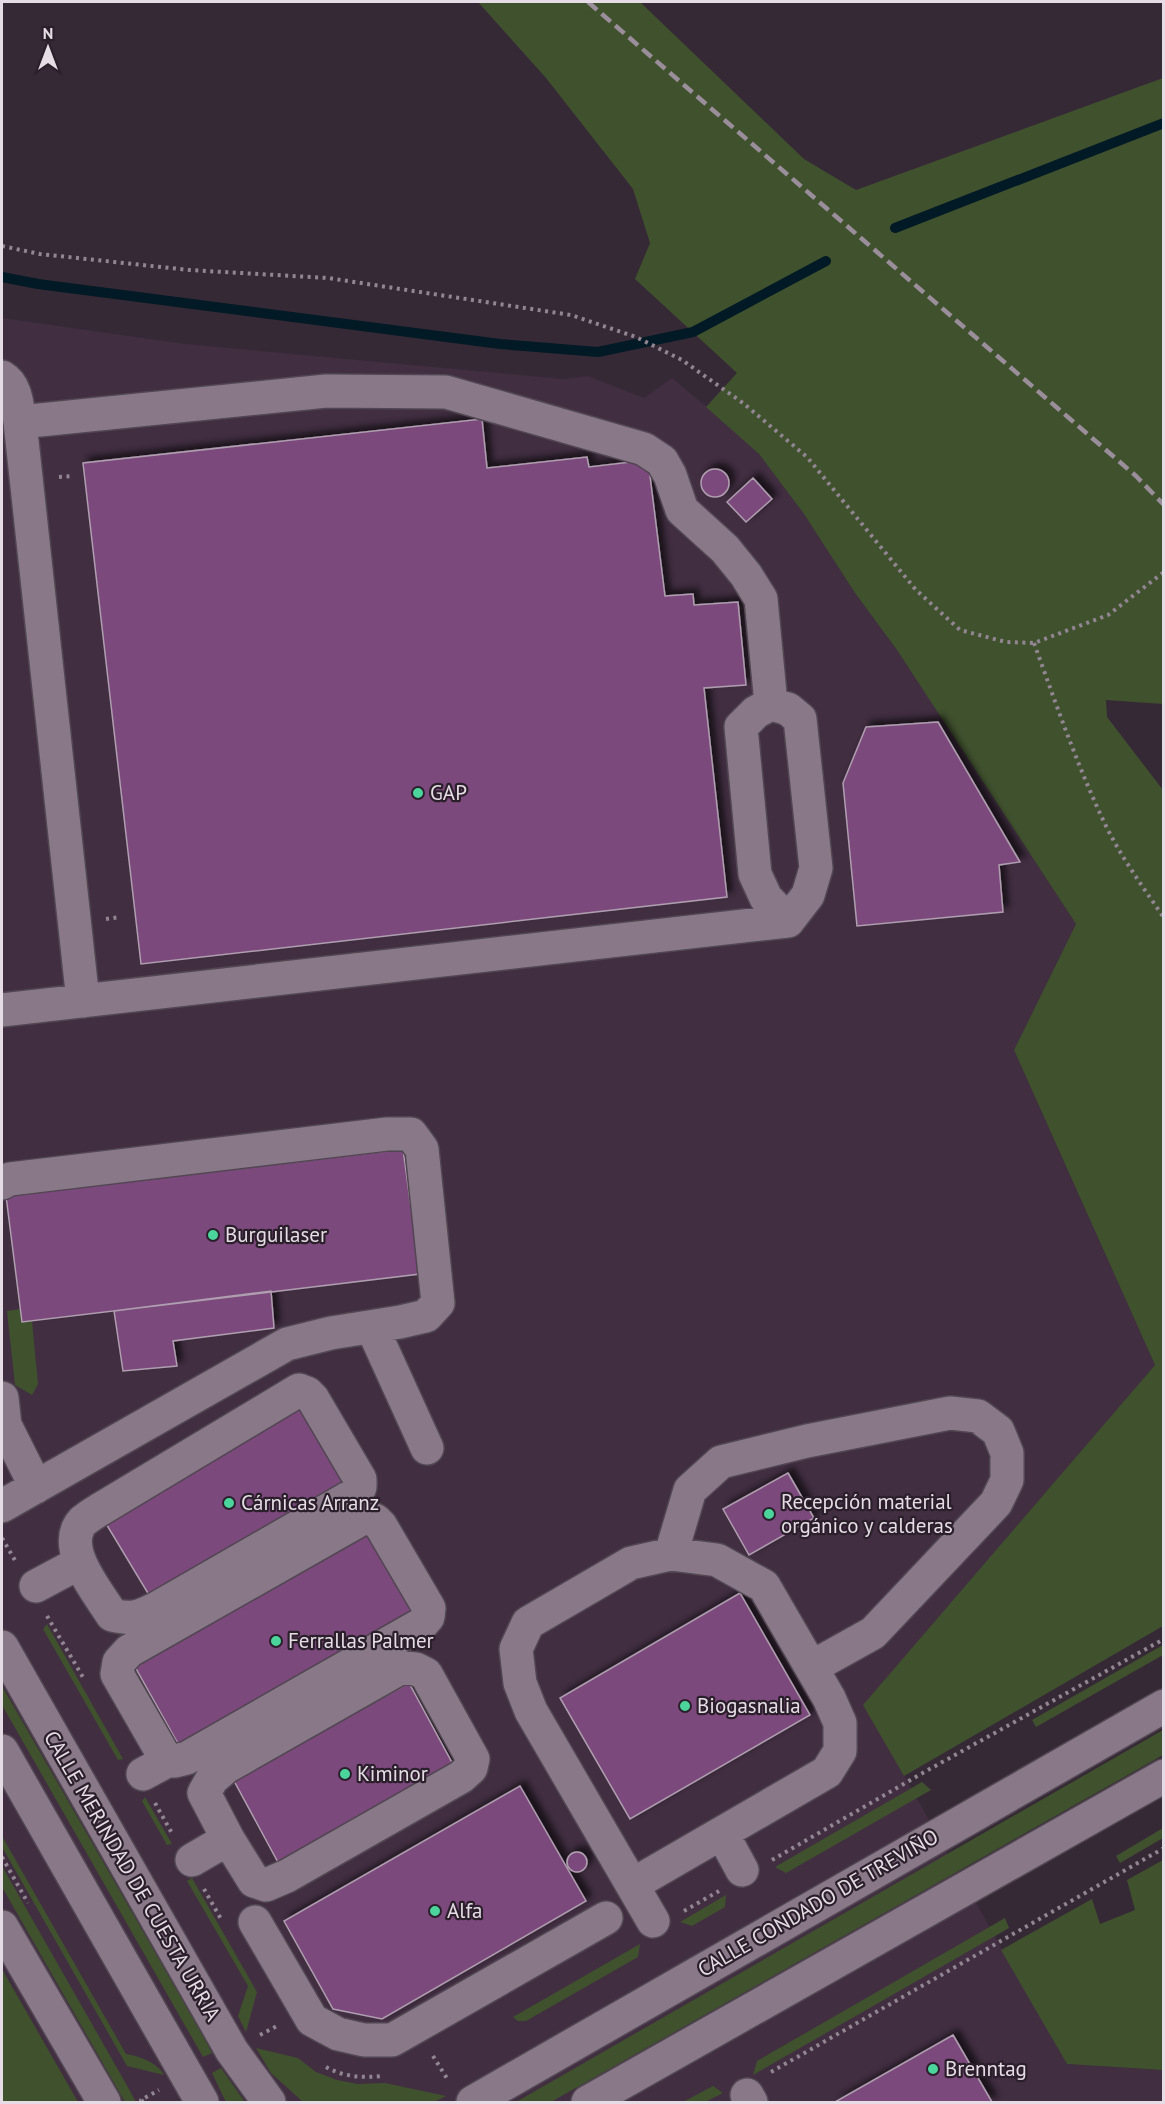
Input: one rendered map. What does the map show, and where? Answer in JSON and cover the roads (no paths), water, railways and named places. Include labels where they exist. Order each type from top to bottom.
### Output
[{"type":"street","points":[[2,377],[6,379],[16,395],[20,422],[82,1001]]},
{"type":"street","points":[[20,422],[326,391],[446,392],[644,449],[662,461],[670,475],[682,510],[725,549],[746,575],[761,599],[771,704]]},
{"type":"street","points":[[2,1010],[788,921],[808,895],[816,868],[800,718],[788,709],[771,704],[756,712],[741,727],[755,874],[766,898],[788,921]]},
{"type":"street","points":[[2,1184],[10,1179],[387,1134],[411,1134],[422,1149],[438,1302],[426,1316],[331,1333],[287,1344],[2,1506]]},
{"type":"street","points":[[372,1327],[427,1448]]},
{"type":"street","points":[[299,1390],[307,1393],[313,1399],[360,1479],[357,1493],[141,1616],[127,1619],[112,1615],[79,1563],[76,1535],[82,1522],[299,1390]]},
{"type":"street","points":[[2,1398],[4,1425],[36,1487]]},
{"type":"street","points":[[671,1554],[690,1490],[722,1462],[807,1441],[950,1413],[978,1416],[998,1431],[1007,1454],[1006,1480],[996,1503],[873,1632],[812,1667]]},
{"type":"street","points":[[365,1517],[375,1520],[381,1526],[429,1608],[428,1617],[422,1624],[187,1758],[155,1767],[117,1674],[119,1662],[129,1651],[365,1517]]},
{"type":"street","points":[[632,1885],[827,1772],[840,1751],[840,1723],[829,1698],[764,1586],[717,1560],[671,1554],[631,1563],[528,1623],[516,1649],[520,1683],[531,1711],[632,1885],[664,1918]]},
{"type":"street","points":[[36,1586],[79,1563]]},
{"type":"street","name":"CALLE MERINDAD DE CUESTA URRIA","points":[[2,1647],[232,2051],[269,2103]]},
{"type":"street","points":[[402,1667],[416,1669],[426,1674],[473,1759],[471,1768],[461,1777],[287,1876],[266,1885],[254,1881],[228,1839],[204,1793],[212,1779],[226,1767],[402,1667]]},
{"type":"street","name":"CALLE CONDADO DE TREVIÑO","points":[[473,2103],[1164,1706]]},
{"type":"street","points":[[2,1751],[202,2103]]},
{"type":"street","points":[[588,2103],[1164,1776]]},
{"type":"street","points":[[722,1833],[745,1873]]},
{"type":"street","points":[[192,1860],[228,1839]]},
{"type":"street","points":[[255,1922],[312,2020],[338,2034],[364,2040],[392,2040],[480,2005],[606,1918]]},
{"type":"street","points":[[2,1927],[104,2103]]},
{"type":"waterway","points":[[895,228],[1164,123]]},
{"type":"waterway","points":[[2,277],[38,284],[500,344],[598,352],[693,332],[826,261]]},
{"type":"railway","points":[[588,2],[1136,476],[1164,505]]},
{"type":"place","name":"GAP","points":[[418,793]]},
{"type":"place","name":"Burguilaser","points":[[213,1235]]},
{"type":"place","name":"Cárnicas Arranz","points":[[229,1503]]},
{"type":"place","name":"Recepción material orgánico y calderas","points":[[769,1514]]},
{"type":"place","name":"Ferrallas Palmer","points":[[276,1641]]},
{"type":"place","name":"Biogasnalia","points":[[685,1706]]},
{"type":"place","name":"Kiminor","points":[[345,1774]]},
{"type":"place","name":"Alfa","points":[[435,1911]]},
{"type":"place","name":"Brenntag","points":[[933,2069]]}]
